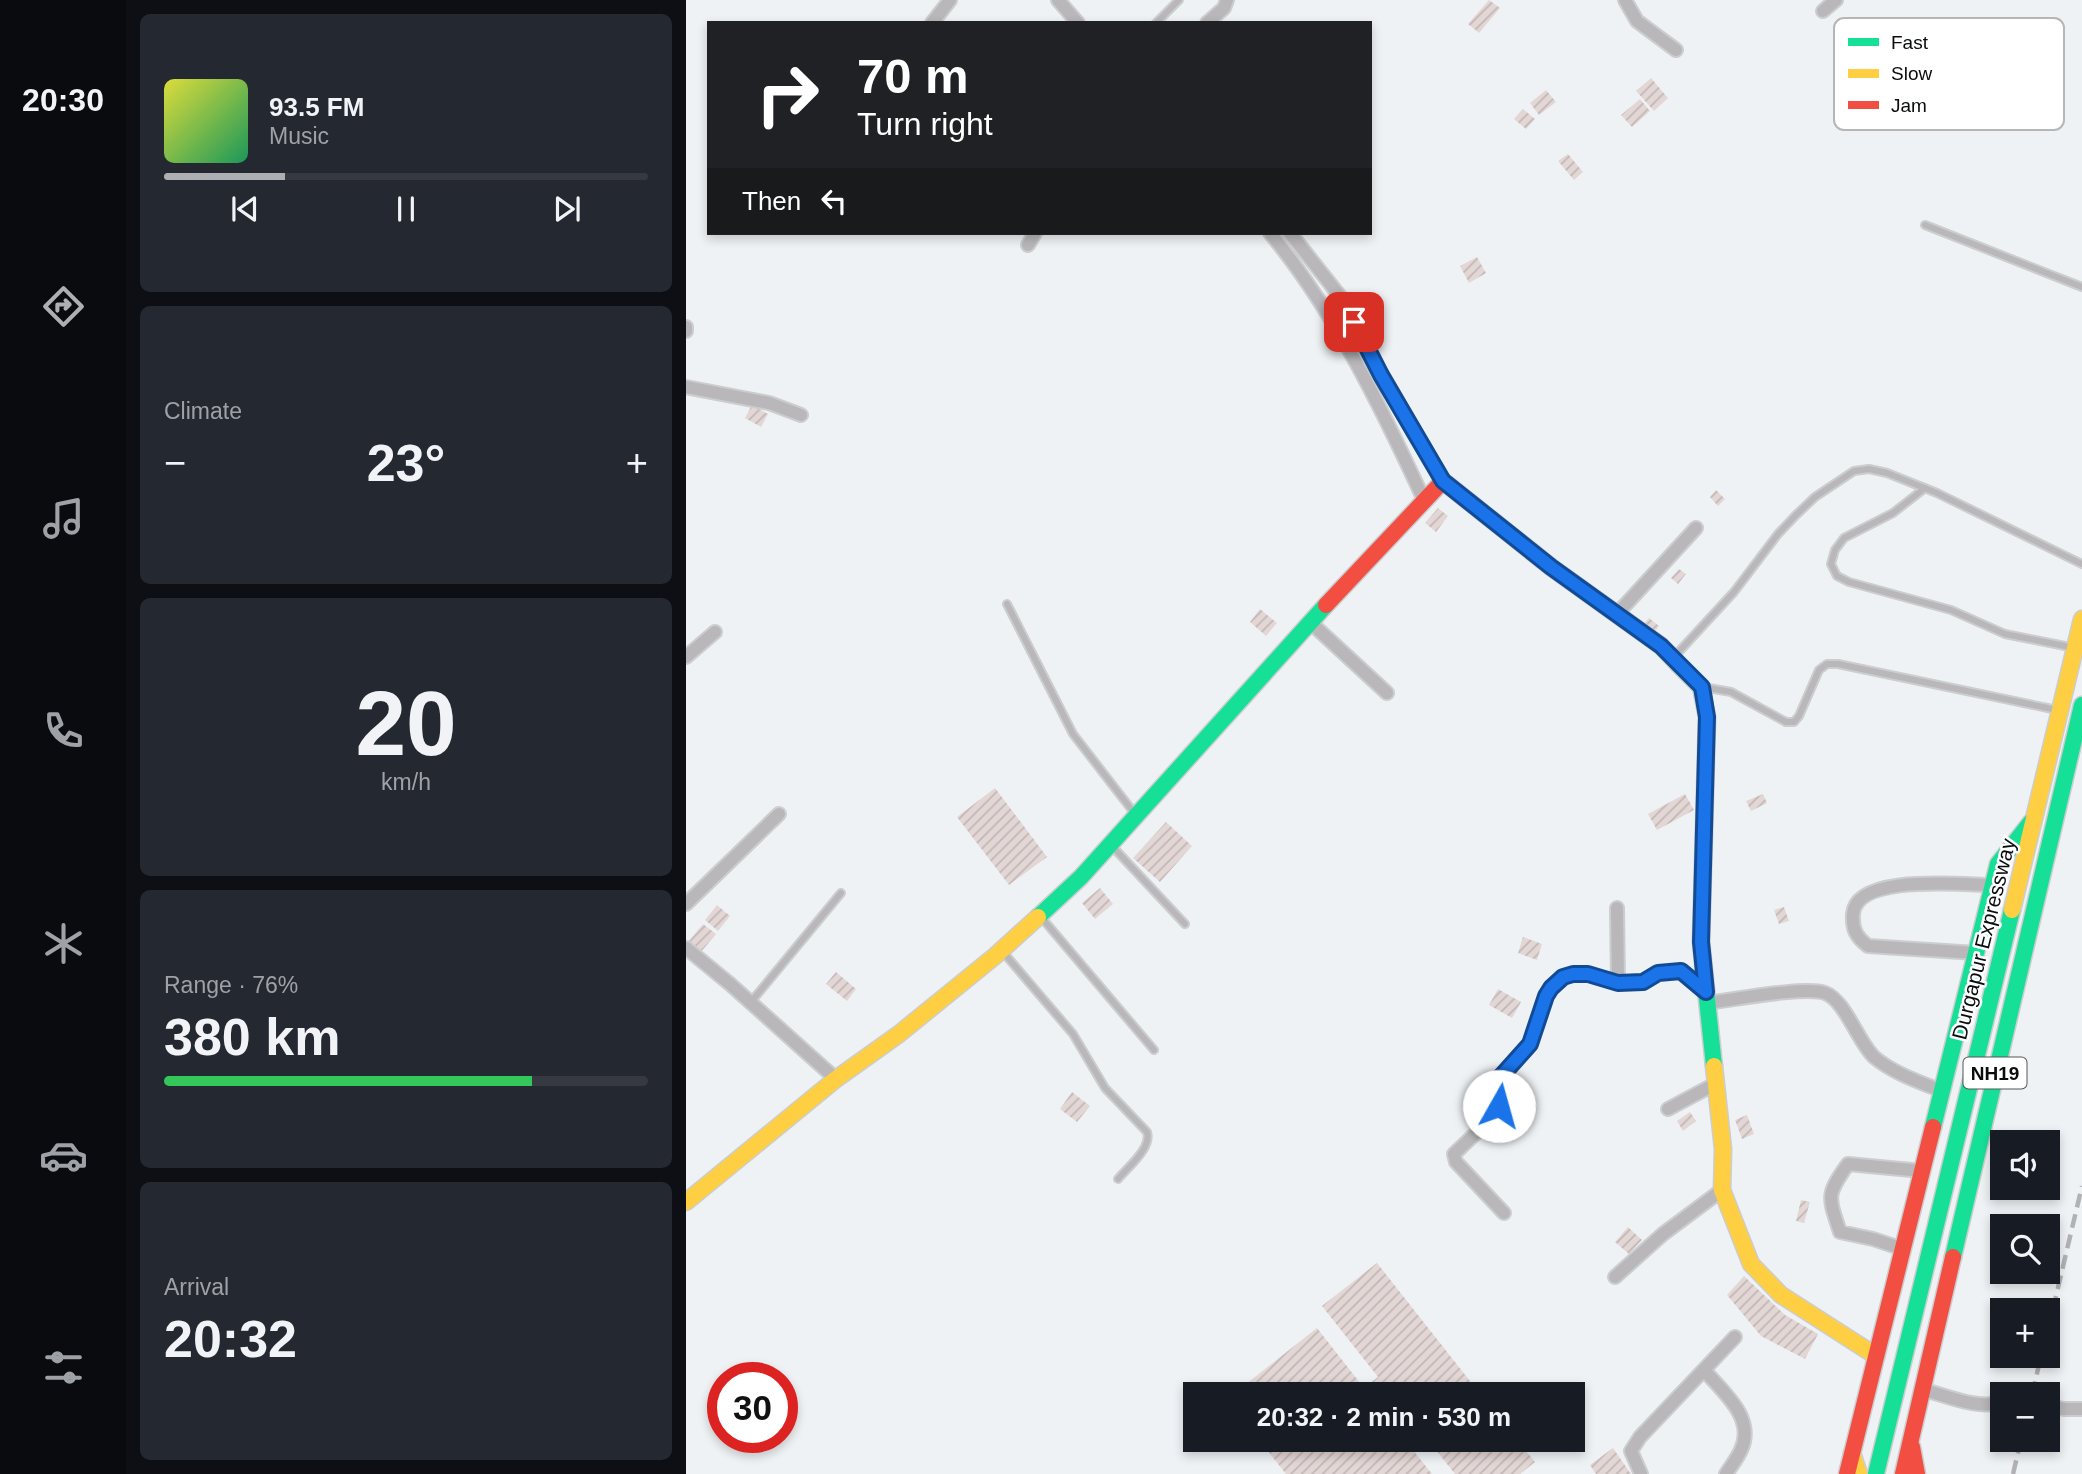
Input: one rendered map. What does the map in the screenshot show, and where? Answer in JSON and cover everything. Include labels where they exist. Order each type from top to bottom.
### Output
[{"type":"main road","points":[[686,1202],[836,1079],[899,1034],[1002,950],[1081,877],[1310,622],[1434,489],[1617,614],[1673,658],[1702,687],[1707,717],[1701,942],[1723,1149],[1722,1189],[1751,1264],[1781,1295],[1876,1356]]},
{"type":"main road","name":"Durgapur Expressway","points":[[1876,1474],[2082,619]]},
{"type":"main road","name":"Durgapur Expressway","points":[[1903,1474],[2082,705]]},
{"type":"main road","points":[[1847,1474],[1998,864],[2035,817]]},
{"type":"main road","points":[[1911,1441],[1917,1474]]},
{"type":"main road","points":[[1852,1453],[1858,1474]]},
{"type":"street","points":[[934,21],[950,0]]},
{"type":"street","points":[[1058,0],[1076,21]]},
{"type":"street","points":[[1210,21],[1224,8],[1227,0]]},
{"type":"street","points":[[1625,0],[1637,21],[1676,50]]},
{"type":"street","points":[[1823,11],[1836,0]]},
{"type":"street","points":[[1028,245],[1034,235]]},
{"type":"street","points":[[1271,235],[1304,279],[1341,337],[1393,430],[1434,489]]},
{"type":"street","points":[[1292,235],[1343,300],[1434,489]]},
{"type":"street","points":[[686,387],[769,403],[801,415]]},
{"type":"street","points":[[1617,614],[1696,528]]},
{"type":"street","points":[[1310,622],[1387,693]]},
{"type":"street","points":[[686,657],[715,632]]},
{"type":"street","points":[[686,904],[779,814]]},
{"type":"street","points":[[1976,953],[1868,946],[1858,939],[1852,927],[1853,909],[1860,898],[1871,891],[1921,884],[1992,885]]},
{"type":"street","points":[[1617,908],[1618,983]]},
{"type":"street","points":[[686,948],[836,1079]]},
{"type":"street","points":[[1504,1213],[1456,1162],[1454,1154],[1497,1113],[1499,1106],[1496,1082],[1530,1044],[1551,988],[1563,977],[1573,974],[1588,974],[1618,983],[1643,982],[1658,973],[1681,971],[1706,998],[1811,990],[1828,994],[1837,1002],[1872,1055],[1918,1082],[1942,1091]]},
{"type":"street","points":[[1668,1110],[1715,1084]]},
{"type":"street","points":[[1903,1249],[1840,1232],[1830,1202],[1832,1187],[1848,1164],[1922,1171]]},
{"type":"street","points":[[1615,1278],[1663,1234],[1722,1189]]},
{"type":"street","points":[[1641,1474],[1631,1451],[1640,1437],[1735,1337]]},
{"type":"street","points":[[1703,1370],[1738,1409],[1746,1433],[1741,1450],[1726,1474]]},
{"type":"street","points":[[1924,1390],[1990,1405]]},
{"type":"street","points":[[2060,1408],[2082,1409]]},
{"type":"lane","points":[[1158,21],[1179,0]]},
{"type":"lane","points":[[1925,225],[2082,287]]},
{"type":"lane","points":[[1673,658],[1734,592],[1778,534],[1815,497],[1854,471],[1869,469],[1887,473],[1925,488],[2082,564]]},
{"type":"lane","points":[[1925,488],[1893,513],[1844,538],[1835,550],[1831,564],[1837,576],[1849,582],[1951,610],[2005,634],[2075,648]]},
{"type":"lane","points":[[1007,604],[1073,734],[1136,816]]},
{"type":"lane","points":[[1702,687],[1731,692],[1786,722],[1794,722],[1819,670],[1827,663],[2060,711]]},
{"type":"lane","points":[[1111,845],[1185,924]]},
{"type":"lane","points":[[751,1002],[841,893]]},
{"type":"lane","points":[[1040,915],[1154,1050]]},
{"type":"lane","points":[[1002,950],[1073,1034],[1105,1088],[1147,1132],[1149,1138],[1144,1148],[1118,1179]]},
{"type":"building","points":[[1489,0],[1500,8],[1479,33],[1468,24]]},
{"type":"building","points":[[1651,78],[1668,98],[1654,111],[1636,91]]},
{"type":"building","points":[[1546,90],[1556,102],[1539,115],[1530,103]]},
{"type":"building","points":[[1640,99],[1650,111],[1632,127],[1621,115]]},
{"type":"building","points":[[1523,109],[1535,119],[1526,129],[1514,119]]},
{"type":"building","points":[[1568,154],[1583,172],[1574,180],[1558,161]]},
{"type":"building","points":[[1477,257],[1486,273],[1469,283],[1460,266]]},
{"type":"building","points":[[752,405],[768,414],[761,427],[745,418]]},
{"type":"building","points":[[1716,490],[1725,499],[1718,506],[1710,497]]},
{"type":"building","points":[[1438,508],[1448,516],[1436,532],[1425,523]]},
{"type":"building","points":[[1679,569],[1686,574],[1678,584],[1671,578]]},
{"type":"building","points":[[1260,609],[1277,623],[1266,636],[1250,622]]},
{"type":"building","points":[[1649,618],[1659,626],[1652,636],[1641,627]]},
{"type":"building","points":[[995,788],[1047,857],[1009,885],[957,817]]},
{"type":"building","points":[[1685,794],[1694,810],[1657,830],[1648,814]]},
{"type":"building","points":[[1763,794],[1767,803],[1751,811],[1746,801]]},
{"type":"building","points":[[1166,822],[1192,846],[1160,882],[1133,858]]},
{"type":"building","points":[[1100,888],[1113,904],[1095,919],[1082,903]]},
{"type":"building","points":[[717,905],[730,916],[718,931],[705,920]]},
{"type":"building","points":[[1784,907],[1789,921],[1779,924],[1774,910]]},
{"type":"building","points":[[703,924],[716,934],[700,953],[688,942]]},
{"type":"building","points":[[1523,937],[1542,944],[1537,960],[1518,953]]},
{"type":"building","points":[[836,972],[856,989],[847,1001],[826,984]]},
{"type":"building","points":[[1498,989],[1521,1002],[1512,1018],[1489,1005]]},
{"type":"building","points":[[1072,1092],[1090,1106],[1077,1122],[1060,1109]]},
{"type":"building","points":[[1690,1112],[1696,1121],[1683,1131],[1677,1121]]},
{"type":"building","points":[[1747,1115],[1754,1134],[1742,1139],[1735,1120]]},
{"type":"building","points":[[1801,1200],[1810,1202],[1804,1223],[1796,1221]]},
{"type":"building","points":[[1628,1227],[1642,1240],[1629,1254],[1615,1242]]},
{"type":"building","points":[[1377,1263],[1471,1382],[1372,1382],[1378,1377],[1322,1306]]},
{"type":"building","points":[[1744,1276],[1785,1315],[1818,1334],[1805,1359],[1761,1336],[1727,1295]]},
{"type":"building","points":[[1317,1328],[1359,1382],[1248,1382]]},
{"type":"building","points":[[1613,1448],[1631,1474],[1596,1474],[1590,1465]]},
{"type":"building","points":[[1269,1452],[1415,1452],[1432,1474],[1286,1474]]},
{"type":"building","points":[[1438,1452],[1527,1452],[1535,1462],[1520,1474],[1455,1474]]},
{"type":"railway","points":[[2056,1298],[2082,1186]]},
{"type":"railway","points":[[2035,1382],[2038,1368]]},
{"type":"railway","points":[[2013,1474],[2018,1452]]},
{"type":"traffic: fast","points":[[1038,917],[1081,877],[1326,605]]},
{"type":"traffic: fast","points":[[1679,665],[1701,687],[1707,717],[1701,942],[1714,1066]]},
{"type":"traffic: fast","points":[[1953,1257],[2082,705]]},
{"type":"traffic: fast","points":[[1933,1127],[1998,864],[2031,822]]},
{"type":"traffic: fast","points":[[1876,1474],[2012,910]]},
{"type":"traffic: slow","points":[[2012,910],[2082,619]]},
{"type":"traffic: slow","points":[[686,1202],[836,1079],[899,1034],[995,956],[1038,917]]},
{"type":"traffic: slow","points":[[1714,1066],[1723,1149],[1722,1190],[1751,1264],[1781,1295],[1876,1356]]},
{"type":"traffic: slow","points":[[1852,1453],[1859,1474]]},
{"type":"traffic: jam","points":[[1326,605],[1443,481],[1551,567],[1661,646],[1679,665]]},
{"type":"traffic: jam","points":[[1847,1474],[1933,1127]]},
{"type":"traffic: jam","points":[[1903,1474],[1953,1257]]},
{"type":"traffic: jam","points":[[1912,1447],[1917,1474]]},
{"type":"route","points":[[1354,322],[1381,375],[1443,481],[1551,567],[1661,646],[1702,687],[1705,703],[1706,778],[1701,942],[1706,992],[1681,971],[1658,973],[1643,982],[1618,983],[1588,974],[1563,977],[1546,996],[1530,1044],[1496,1082],[1499,1106]]}]
